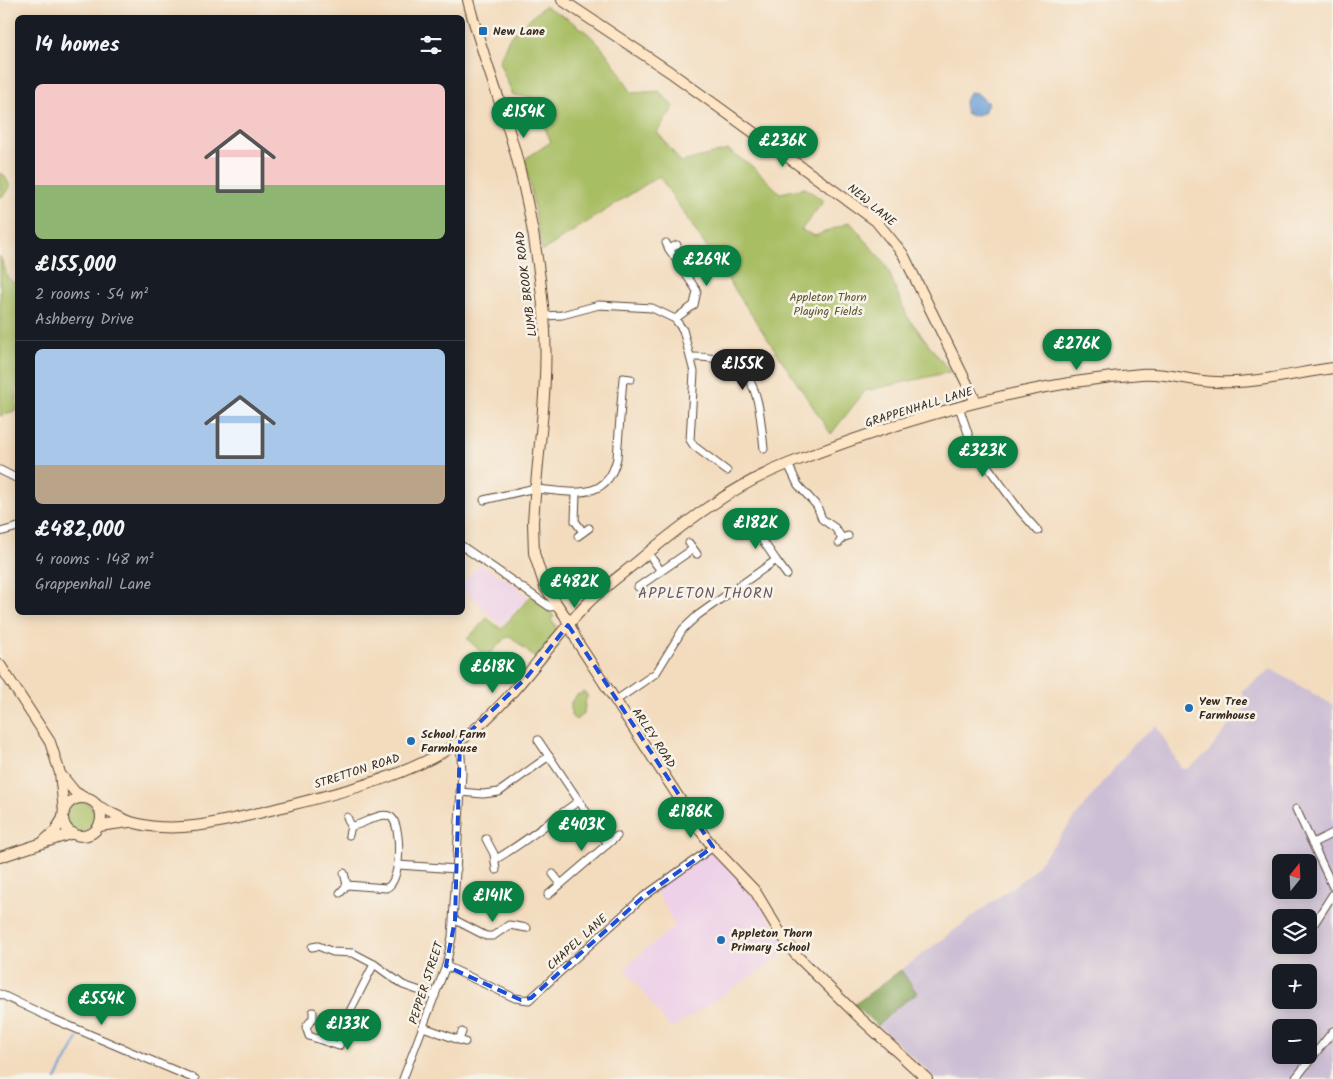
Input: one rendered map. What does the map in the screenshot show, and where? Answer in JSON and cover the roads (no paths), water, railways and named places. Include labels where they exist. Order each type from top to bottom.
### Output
[{"type":"street","name":"LUMB BROOK ROAD","points":[[468,0],[483,57],[516,154],[535,243],[544,316],[543,396],[535,488],[534,553],[545,587],[556,606],[565,616],[568,626]]},
{"type":"street","name":"NEW LANE","points":[[562,0],[670,72],[876,221],[903,254],[976,402]]},
{"type":"street","points":[[675,319],[694,304],[697,291],[668,246],[677,245]]},
{"type":"street","points":[[544,316],[562,315],[599,305],[652,308],[675,319],[684,330],[691,357],[694,393],[690,440],[694,446],[727,471]]},
{"type":"street","points":[[691,357],[723,360],[736,365],[747,375],[753,385],[764,450]]},
{"type":"street","name":"GRAPPENHALL LANE","points":[[568,626],[587,604],[648,554],[728,494],[752,480],[788,464],[959,407],[1031,391],[1141,374],[1166,374],[1202,381],[1224,382],[1333,368]]},
{"type":"street","points":[[484,500],[535,488],[576,493],[589,492],[608,480],[614,469],[623,378],[631,378]]},
{"type":"street","points":[[959,407],[972,445],[1021,512],[1038,531]]},
{"type":"street","points":[[788,464],[798,485],[817,506],[822,519],[835,528],[843,539]]},
{"type":"street","points":[[0,470],[15,478]]},
{"type":"street","points":[[576,493],[575,521],[583,532]]},
{"type":"street","points":[[0,532],[15,528]]},
{"type":"street","points":[[754,528],[787,575]]},
{"type":"street","points":[[465,548],[550,607],[556,606]]},
{"type":"street","points":[[638,587],[693,548]]},
{"type":"street","points":[[648,554],[661,571]]},
{"type":"street","points":[[615,701],[656,673],[684,629],[698,615],[776,560]]},
{"type":"street","name":"ARLEY ROAD","points":[[568,626],[615,701],[713,848],[755,891],[780,934],[796,955],[870,1028],[927,1079]]},
{"type":"street","name":"STRETTON ROAD","points":[[98,806],[130,822],[160,828],[180,827],[251,815],[398,772],[444,751],[460,741],[526,678],[568,626]]},
{"type":"street","points":[[0,665],[50,742],[60,773],[65,824],[73,834]]},
{"type":"street","points":[[538,740],[608,844]]},
{"type":"street","name":"PEPPER STREET","points":[[403,1079],[446,966],[454,920],[460,792],[460,741]]},
{"type":"street","points":[[460,792],[496,793],[549,756]]},
{"type":"street","points":[[0,857],[73,834],[90,834],[99,826],[101,816],[98,806],[75,792],[60,773]]},
{"type":"street","points":[[37,846],[55,832],[70,803],[86,798]]},
{"type":"street","points":[[496,859],[525,842],[579,801]]},
{"type":"street","points":[[1296,809],[1333,887]]},
{"type":"street","points":[[347,884],[391,887],[394,883],[398,865],[398,830],[396,822],[391,817],[380,816],[357,826],[350,826]]},
{"type":"street","points":[[347,817],[350,826],[349,835]]},
{"type":"street","name":"STRETTON ROAD","points":[[99,826],[130,822]]},
{"type":"street","points":[[1313,843],[1333,833]]},
{"type":"street","points":[[548,895],[617,836]]},
{"type":"street","points":[[486,838],[496,859],[496,870]]},
{"type":"street","name":"CHAPEL LANE","points":[[446,966],[515,998],[529,1000],[643,897],[713,848]]},
{"type":"street","points":[[398,865],[457,869]]},
{"type":"street","points":[[344,873],[347,884]]},
{"type":"street","points":[[553,874],[561,884]]},
{"type":"street","points":[[340,893],[347,884]]},
{"type":"street","points":[[1317,919],[1333,894]]},
{"type":"street","points":[[454,920],[486,936],[498,934],[509,925],[527,928]]},
{"type":"street","points":[[310,948],[318,946],[333,952],[352,953],[374,964],[403,985],[435,996]]},
{"type":"street","points":[[313,1012],[313,1018],[306,1027],[305,1036],[339,1046],[350,1011],[374,964]]},
{"type":"street","points":[[0,994],[53,1019],[195,1079]]},
{"type":"street","points":[[423,1027],[462,1041],[462,1032]]},
{"type":"street","points":[[1295,1079],[1333,1031]]},
{"type":"water","points":[[969,92],[977,93],[988,103],[984,113],[972,116],[966,113],[964,104]]},
{"type":"waterway","points":[[56,1079],[78,1038]]},
{"type":"place","name":"New Lane","points":[[483,31]]},
{"type":"place","name":"Yew Tree Farmhouse","points":[[1189,708]]},
{"type":"place","name":"School Farm Farmhouse","points":[[411,741]]},
{"type":"place","name":"Appleton Thorn Primary School","points":[[721,940]]},
{"type":"district","name":"APPLETON THORN","points":[[706,593]]},
{"type":"park label","name":"Appleton Thorn Playing Fields","points":[[828,304]]}]
